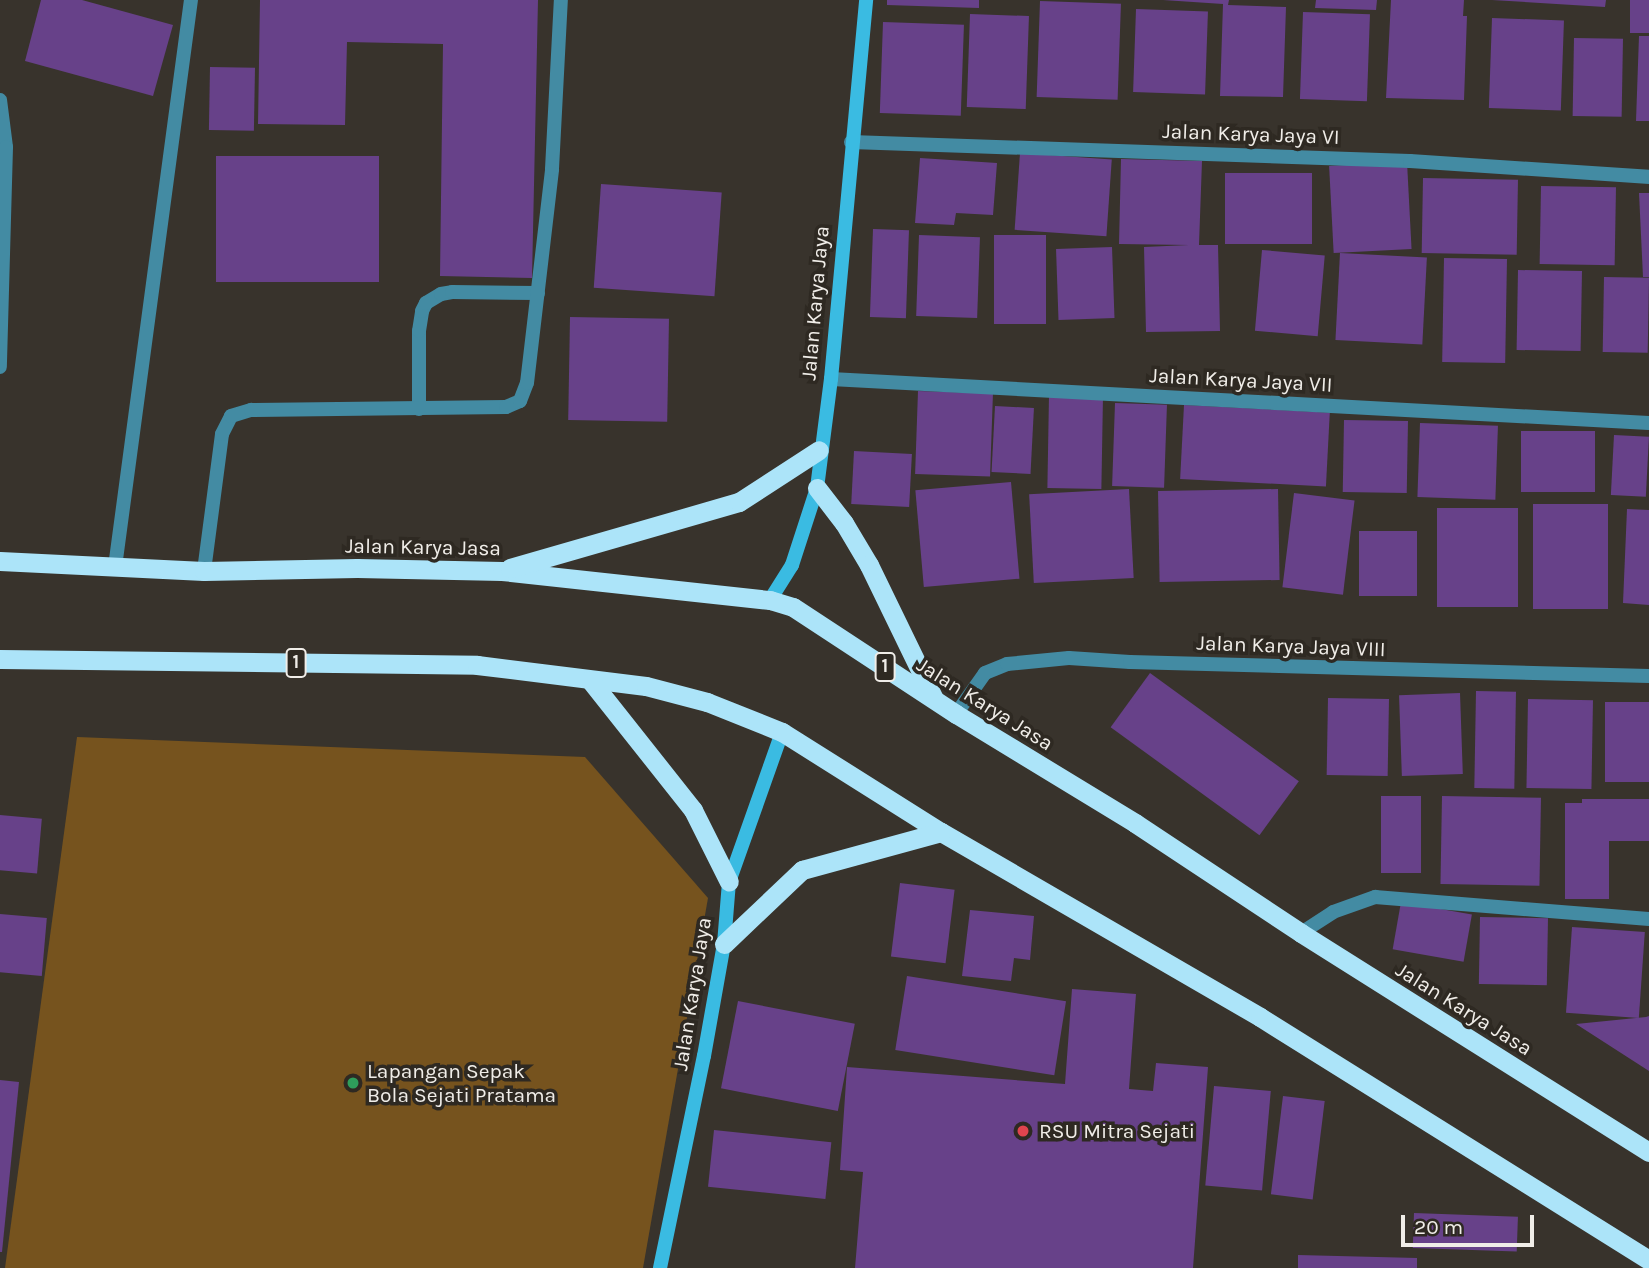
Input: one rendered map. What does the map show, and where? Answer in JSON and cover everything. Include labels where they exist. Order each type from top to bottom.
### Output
[{"type":"highway","points":[[502,571],[739,502],[820,450]]},
{"type":"highway","points":[[817,488],[844,523],[869,565],[933,699]]},
{"type":"highway","name":"Jalan Karya Jasa","points":[[0,561],[204,571],[357,568],[502,571],[770,600],[793,607],[956,714],[1135,823],[1301,933],[1649,1152]]},
{"type":"highway","name":"1","points":[[0,659],[477,666],[646,686],[695,699],[782,732],[942,832],[1260,1017],[1649,1260]]},
{"type":"highway","points":[[590,680],[693,810],[729,882]]},
{"type":"highway","points":[[724,944],[802,870],[942,832]]},
{"type":"main road","name":"Jalan Karya Jaya","points":[[770,600],[792,565],[817,488],[831,379],[866,0]]},
{"type":"main road","name":"Jalan Karya Jaya","points":[[660,1268],[724,944],[729,882],[782,732]]},
{"type":"street","points":[[115,567],[191,0]]},
{"type":"street","points":[[204,571],[222,434],[231,416],[251,410],[506,407],[520,401],[527,383],[552,169],[561,0]]},
{"type":"street","points":[[0,100],[6,147],[0,367]]},
{"type":"street","name":"Jalan Karya Jaya VI","points":[[851,142],[1410,161],[1649,177]]},
{"type":"street","points":[[419,409],[419,331],[426,303],[441,294],[452,292],[538,293]]},
{"type":"street","name":"Jalan Karya Jaya VII","points":[[831,379],[1649,423]]},
{"type":"street","name":"Jalan Karya Jaya VIII","points":[[956,714],[985,673],[1007,664],[1069,658],[1130,663],[1649,676]]},
{"type":"street","points":[[1301,933],[1333,912],[1375,897],[1649,919]]},
{"type":"shaded area","name":"Lapangan Sepak Bola Sejati Pratama","points":[[77,737],[585,757],[708,898],[643,1268],[5,1268]]},
{"type":"building","points":[[41,0],[82,0],[173,25],[153,96],[25,61]]},
{"type":"building","points":[[260,0],[538,0],[532,278],[440,276],[443,44],[347,42],[345,125],[258,124]]},
{"type":"building","points":[[887,0],[979,0],[979,8],[887,5]]},
{"type":"building","points":[[1163,0],[1229,0],[1228,5],[1286,7],[1283,97],[1220,96],[1223,4]]},
{"type":"building","points":[[1316,0],[1377,0],[1376,10],[1315,8]]},
{"type":"building","points":[[1391,0],[1464,0],[1463,16],[1467,16],[1464,100],[1386,98]]},
{"type":"building","points":[[1492,0],[1606,0],[1605,7]]},
{"type":"building","points":[[1630,0],[1649,0],[1649,33],[1630,33]]},
{"type":"building","points":[[1040,1],[1121,4],[1118,100],[1037,97]]},
{"type":"building","points":[[1136,9],[1208,12],[1205,94],[1133,92]]},
{"type":"building","points":[[1303,12],[1370,14],[1367,101],[1300,99]]},
{"type":"building","points":[[970,14],[1029,16],[1026,109],[967,107]]},
{"type":"building","points":[[1492,18],[1564,21],[1561,110],[1489,108]]},
{"type":"building","points":[[883,22],[964,25],[961,116],[880,113]]},
{"type":"building","points":[[1639,36],[1649,36],[1649,121],[1636,121]]},
{"type":"building","points":[[1574,38],[1623,39],[1622,117],[1573,116]]},
{"type":"building","points":[[210,67],[255,68],[254,131],[209,130]]},
{"type":"building","points":[[1020,153],[1112,159],[1106,236],[1015,230]]},
{"type":"building","points":[[216,156],[379,156],[379,282],[216,282]]},
{"type":"building","points":[[920,158],[997,163],[993,215],[956,213],[954,225],[915,223]]},
{"type":"building","points":[[1121,159],[1202,161],[1199,245],[1218,245],[1220,331],[1146,332],[1144,247],[1189,245],[1119,244]]},
{"type":"building","points":[[1407,162],[1412,249],[1334,253],[1329,166]]},
{"type":"building","points":[[1225,173],[1312,173],[1312,244],[1225,244]]},
{"type":"building","points":[[1423,178],[1518,180],[1517,255],[1422,253]]},
{"type":"building","points":[[601,184],[722,192],[714,296],[594,288]]},
{"type":"building","points":[[1541,186],[1616,187],[1615,265],[1540,264]]},
{"type":"building","points":[[1639,193],[1649,193],[1649,277],[1643,277]]},
{"type":"building","points":[[873,229],[909,230],[906,318],[870,317]]},
{"type":"building","points":[[919,235],[980,237],[977,318],[916,316]]},
{"type":"building","points":[[994,235],[1046,235],[1046,324],[994,324]]},
{"type":"building","points":[[1112,247],[1114,318],[1059,320],[1056,249]]},
{"type":"building","points":[[1262,250],[1325,255],[1318,336],[1255,331]]},
{"type":"building","points":[[1340,253],[1427,258],[1422,344],[1335,340]]},
{"type":"building","points":[[1444,258],[1507,259],[1505,363],[1442,362]]},
{"type":"building","points":[[1518,270],[1582,271],[1581,351],[1517,350]]},
{"type":"building","points":[[1604,277],[1649,278],[1648,353],[1603,352]]},
{"type":"building","points":[[570,317],[669,319],[667,422],[568,420]]},
{"type":"building","points":[[918,391],[993,394],[990,477],[915,474]]},
{"type":"building","points":[[1049,395],[1103,396],[1101,489],[1047,488]]},
{"type":"building","points":[[1115,403],[1167,405],[1164,488],[1112,486]]},
{"type":"building","points":[[1184,405],[1330,413],[1326,487],[1180,479]]},
{"type":"building","points":[[995,406],[1034,408],[1030,474],[992,472]]},
{"type":"building","points":[[1344,420],[1408,421],[1407,493],[1343,492]]},
{"type":"building","points":[[1420,423],[1498,426],[1495,500],[1417,497]]},
{"type":"building","points":[[1521,431],[1595,431],[1595,492],[1521,492]]},
{"type":"building","points":[[1614,435],[1649,437],[1646,497],[1611,495]]},
{"type":"building","points":[[854,451],[912,454],[909,507],[851,504]]},
{"type":"building","points":[[1011,482],[1019,579],[924,587],[915,490]]},
{"type":"building","points":[[1129,489],[1134,578],[1034,583],[1029,494]]},
{"type":"building","points":[[1278,489],[1280,580],[1160,582],[1158,491]]},
{"type":"building","points":[[1294,493],[1355,500],[1343,595],[1282,587]]},
{"type":"building","points":[[1533,504],[1608,504],[1608,609],[1533,609]]},
{"type":"building","points":[[1437,508],[1518,508],[1518,607],[1437,607]]},
{"type":"building","points":[[1627,509],[1649,510],[1649,605],[1623,603]]},
{"type":"building","points":[[1359,531],[1417,531],[1417,596],[1359,596]]},
{"type":"building","points":[[1150,673],[1299,781],[1259,835],[1111,727]]},
{"type":"building","points":[[1476,691],[1516,692],[1514,789],[1474,788]]},
{"type":"building","points":[[1460,693],[1463,774],[1402,776],[1399,695]]},
{"type":"building","points":[[1328,698],[1389,699],[1388,776],[1327,775]]},
{"type":"building","points":[[1528,699],[1593,700],[1591,789],[1526,788]]},
{"type":"building","points":[[1605,702],[1649,702],[1649,782],[1605,782]]},
{"type":"building","points":[[1381,796],[1421,796],[1421,873],[1381,873]]},
{"type":"building","points":[[1442,796],[1541,798],[1539,886],[1440,884]]},
{"type":"building","points":[[1582,799],[1649,799],[1649,841],[1609,841],[1609,899],[1565,899],[1565,803],[1582,803]]},
{"type":"building","points":[[0,815],[42,819],[37,873],[0,870]]},
{"type":"building","points":[[900,883],[955,890],[946,963],[891,956]]},
{"type":"building","points":[[1401,902],[1472,915],[1464,962],[1393,949]]},
{"type":"building","points":[[970,910],[1034,916],[1030,960],[1014,958],[1011,981],[962,976]]},
{"type":"building","points":[[0,914],[47,918],[42,976],[0,972]]},
{"type":"building","points":[[1480,917],[1548,918],[1547,985],[1479,984]]},
{"type":"building","points":[[1572,927],[1645,932],[1639,1018],[1566,1013]]},
{"type":"building","points":[[907,976],[1066,1001],[1054,1075],[895,1050]]},
{"type":"building","name":"RSU Mitra Sejati","points":[[1072,989],[1136,994],[1129,1089],[1153,1091],[1156,1063],[1208,1067],[1193,1268],[855,1268],[863,1172],[840,1170],[847,1067],[1065,1084]]},
{"type":"building","points":[[738,1001],[855,1024],[838,1111],[721,1088]]},
{"type":"building","points":[[1649,1016],[1649,1071],[1576,1024],[1646,1017]]},
{"type":"building","points":[[0,1080],[19,1082],[2,1252],[0,1252]]},
{"type":"building","points":[[1214,1086],[1271,1091],[1262,1191],[1205,1186]]},
{"type":"building","points":[[1283,1096],[1325,1101],[1313,1199],[1271,1194]]},
{"type":"building","points":[[714,1130],[831,1142],[825,1199],[708,1187]]},
{"type":"building","points":[[1414,1213],[1518,1217],[1517,1252],[1413,1248]]},
{"type":"building","points":[[1298,1255],[1417,1258],[1417,1268],[1298,1268]]},
{"type":"place","name":"Lapangan Sepak Bola Sejati Pratama","points":[[353,1083]]},
{"type":"place","name":"RSU Mitra Sejati","points":[[1023,1131]]}]
